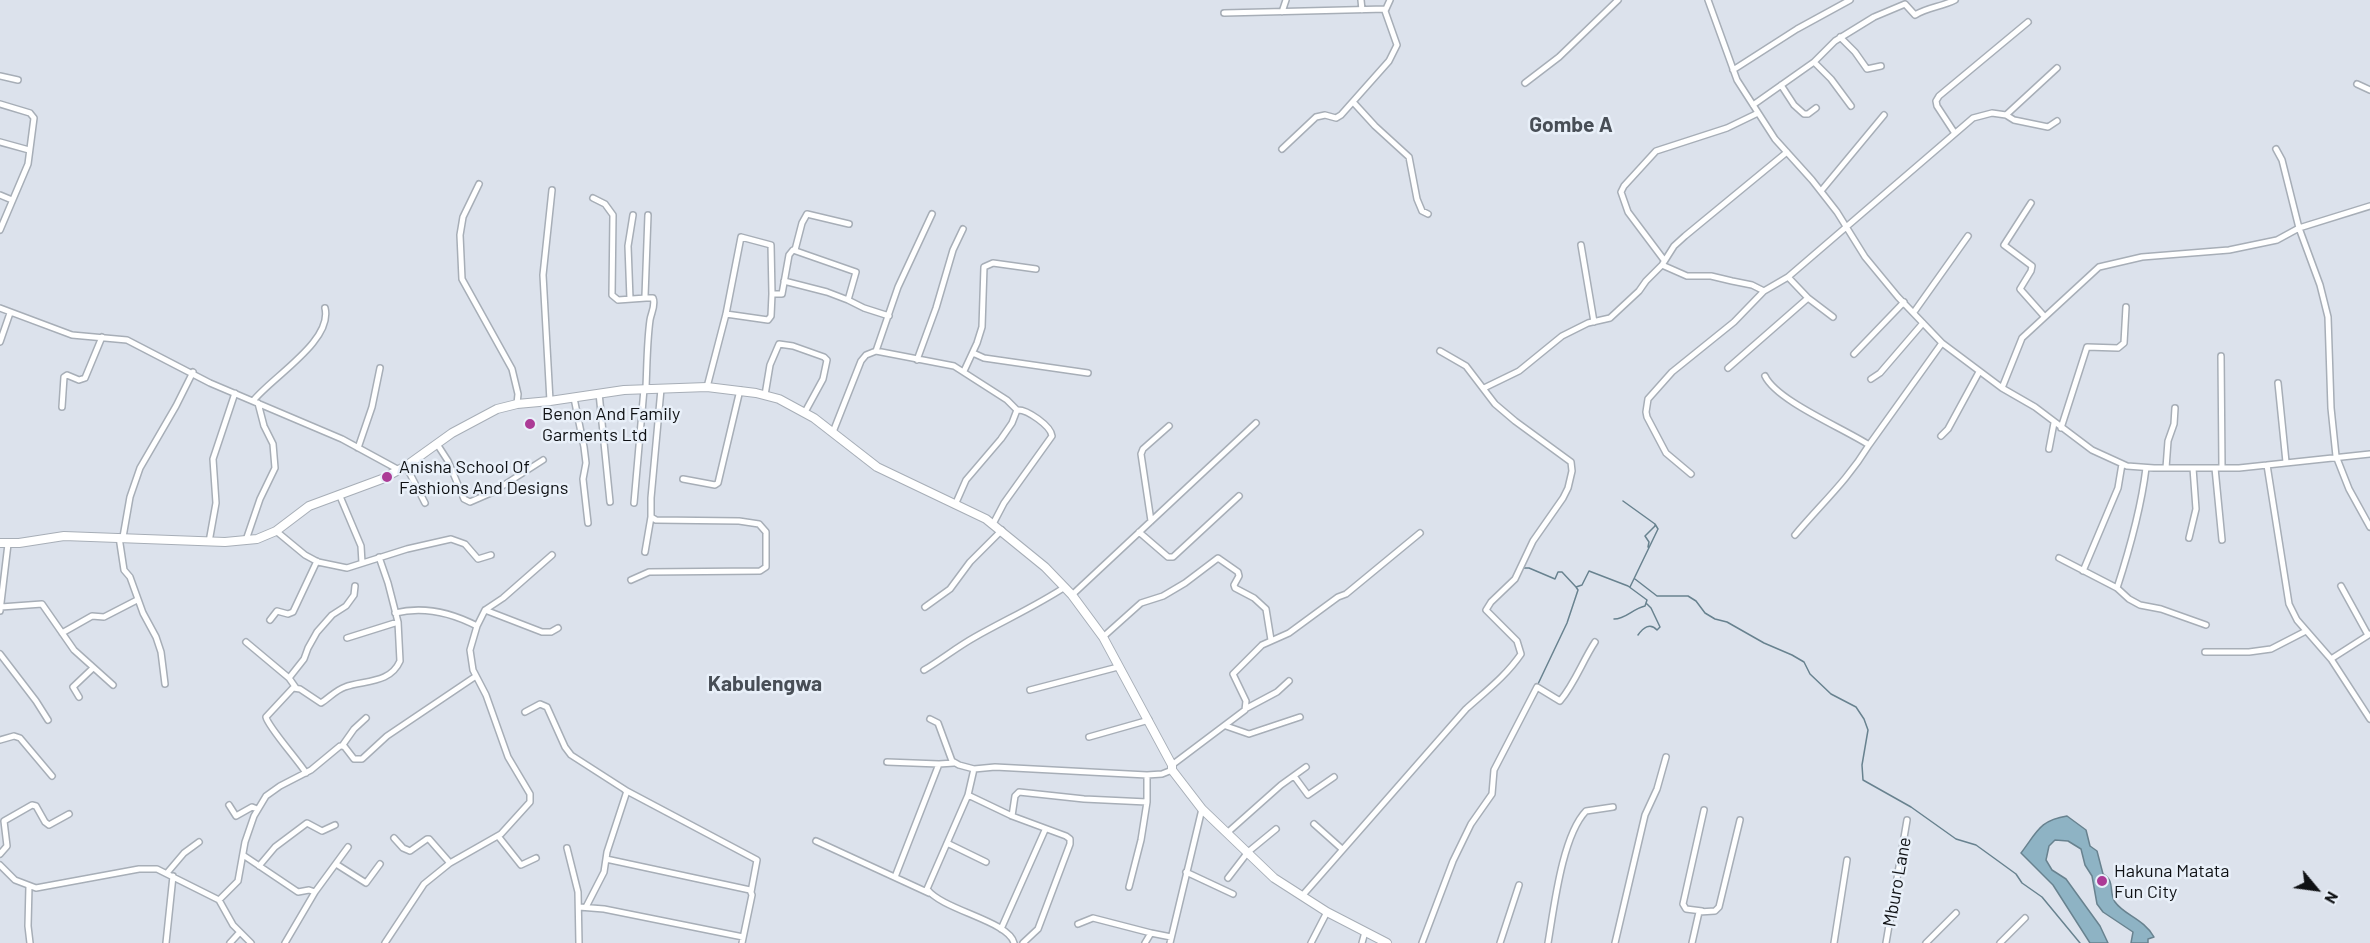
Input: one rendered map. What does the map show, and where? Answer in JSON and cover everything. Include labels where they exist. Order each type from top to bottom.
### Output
[{"type":"street","points":[[1282,12],[1286,0]]},
{"type":"street","points":[[1361,0],[1362,10]]},
{"type":"street","points":[[1282,149],[1316,117],[1325,115],[1338,117],[1354,103],[1389,61],[1396,48],[1386,9],[1390,0]]},
{"type":"street","points":[[1525,82],[1559,57],[1618,0]]},
{"type":"street","points":[[1708,0],[1733,70],[1758,113],[1787,152],[1821,191],[1865,256],[1904,303],[1942,343],[1979,372],[2035,407],[2092,450],[2122,464],[2146,468],[2267,465],[2370,453]]},
{"type":"street","points":[[1733,70],[1797,29],[1850,0]]},
{"type":"street","points":[[1753,105],[1814,62],[1840,37],[1874,17],[1905,4],[1915,15],[1927,8],[1941,7],[1955,0]]},
{"type":"street","points":[[1224,13],[1386,9]]},
{"type":"street","points":[[1954,132],[1937,106],[1936,101],[1939,96],[2028,22]]},
{"type":"street","points":[[1840,37],[1855,52],[1866,69],[1881,66]]},
{"type":"street","points":[[1814,62],[1831,79],[1851,106]]},
{"type":"street","points":[[2006,115],[2057,68]]},
{"type":"street","points":[[0,76],[18,80]]},
{"type":"street","points":[[2357,84],[2370,90]]},
{"type":"street","points":[[1781,85],[1794,105],[1804,114],[1816,108]]},
{"type":"street","points":[[1354,103],[1388,139],[1409,157],[1417,199],[1422,211],[1428,214]]},
{"type":"street","points":[[0,104],[33,116],[28,164],[0,230]]},
{"type":"street","points":[[1758,113],[1726,128],[1656,150],[1621,192],[1628,212],[1663,263],[1687,276],[1711,276],[1752,285],[1764,291]]},
{"type":"street","points":[[1691,474],[1666,453],[1646,412],[1648,399],[1672,372],[1734,322],[1764,291],[1788,277],[1954,132],[1980,115],[2006,115],[2014,120],[2048,127],[2057,121]]},
{"type":"street","points":[[1821,191],[1884,116]]},
{"type":"street","points":[[0,142],[29,150]]},
{"type":"street","points":[[2276,149],[2282,160],[2299,228],[2320,285],[2328,317],[2331,408],[2336,456],[2349,489],[2370,527]]},
{"type":"street","points":[[1484,388],[1519,371],[1562,336],[1594,322],[1610,318],[1639,291],[1685,236],[1787,152]]},
{"type":"street","points":[[479,184],[463,217],[460,234],[462,279],[512,369],[518,394],[517,404]]},
{"type":"street","points":[[550,401],[543,275],[552,190]]},
{"type":"street","points":[[0,195],[12,200]]},
{"type":"street","points":[[593,198],[605,204],[613,215],[612,295],[618,300],[646,298],[655,300],[650,322],[646,387],[648,389],[633,503]]},
{"type":"street","points":[[2031,203],[2004,245],[2032,266],[2020,289],[2044,316]]},
{"type":"street","points":[[2002,388],[2018,344],[2044,316],[2099,267],[2142,257],[2229,250],[2277,240],[2299,228],[2370,206]]},
{"type":"street","points":[[772,294],[782,294],[789,255],[795,250],[802,223],[807,214],[849,224]]},
{"type":"street","points":[[876,351],[898,287],[932,214]]},
{"type":"street","points":[[630,299],[628,246],[633,215]]},
{"type":"street","points":[[646,298],[648,215]]},
{"type":"street","points":[[917,360],[936,308],[952,250],[963,229]]},
{"type":"street","points":[[1914,312],[1968,236]]},
{"type":"street","points":[[707,387],[726,314],[741,237],[771,245],[772,294],[771,315],[768,320],[726,314]]},
{"type":"street","points":[[1581,245],[1594,322]]},
{"type":"street","points":[[795,250],[856,272],[848,300]]},
{"type":"street","points":[[963,371],[982,327],[984,267],[993,263],[1036,269]]},
{"type":"street","points":[[1788,277],[1808,298],[1833,317]]},
{"type":"street","points":[[784,281],[827,292],[889,316]]},
{"type":"street","points":[[1728,368],[1808,298]]},
{"type":"street","points":[[1854,354],[1904,303]]},
{"type":"street","points":[[2061,428],[2087,347],[2118,348],[2124,344],[2126,307]]},
{"type":"street","points":[[0,308],[72,335],[127,340],[235,393],[402,468],[425,503]]},
{"type":"street","points":[[255,402],[267,384],[309,349],[325,322],[327,316],[325,308]]},
{"type":"street","points":[[0,342],[10,313]]},
{"type":"street","points":[[1871,379],[1880,373],[1923,323]]},
{"type":"street","points":[[62,406],[64,377],[67,375],[80,380],[85,378],[102,337]]},
{"type":"street","points":[[1796,536],[1824,501],[1845,481],[1942,343]]},
{"type":"street","points":[[765,395],[770,365],[779,344],[794,346],[824,357],[827,360],[824,380],[805,412]]},
{"type":"street","points":[[833,432],[861,361],[869,353],[876,351],[917,360],[945,363],[963,371],[1007,400],[1017,410],[1023,410],[1052,431],[1052,436],[1004,503],[993,524]]},
{"type":"street","points":[[1302,896],[1466,709],[1496,681],[1504,677],[1521,654],[1517,640],[1486,609],[1515,579],[1533,541],[1568,489],[1572,471],[1571,462],[1515,421],[1496,404],[1484,388],[1477,383],[1466,366],[1440,351]]},
{"type":"street","points":[[973,352],[981,357],[1088,373]]},
{"type":"street","points":[[2221,357],[2218,467],[2222,540]]},
{"type":"street","points":[[358,448],[372,406],[380,368]]},
{"type":"street","points":[[165,684],[161,652],[156,637],[137,600],[130,577],[124,570],[121,537],[130,497],[140,468],[177,406],[193,372]]},
{"type":"street","points":[[1941,436],[1948,429],[1979,372]]},
{"type":"street","points":[[1765,376],[1789,399],[1869,444]]},
{"type":"street","points":[[2278,383],[2286,462]]},
{"type":"street","points":[[113,685],[74,650],[50,613],[40,604],[0,609],[4,543],[64,536],[209,542],[257,539],[276,531],[309,506],[382,479],[491,411],[517,404],[648,389],[707,387],[765,395],[805,412],[877,467],[993,524],[1045,567],[1072,595],[1103,638],[1149,720],[1172,767],[1202,809],[1274,878],[1327,912],[1387,943]]},
{"type":"street","points":[[645,552],[651,517],[661,389]]},
{"type":"street","points":[[683,479],[707,484],[718,483],[740,390]]},
{"type":"street","points":[[209,542],[216,503],[213,459],[235,393]]},
{"type":"street","points":[[599,393],[610,502]]},
{"type":"street","points":[[574,398],[584,447],[586,467],[583,479],[588,523]]},
{"type":"street","points":[[246,540],[260,499],[275,468],[273,444],[255,402]]},
{"type":"street","points":[[2166,468],[2168,441],[2174,424],[2175,408]]},
{"type":"street","points":[[955,505],[966,480],[1001,439],[1012,423],[1017,410]]},
{"type":"street","points":[[1072,595],[1257,423]]},
{"type":"street","points":[[2049,449],[2054,423]]},
{"type":"street","points":[[1151,521],[1141,454],[1143,449],[1169,426]]},
{"type":"street","points":[[436,444],[448,461],[464,499],[470,502],[493,492],[543,460]]},
{"type":"street","points":[[2083,571],[2118,488],[2122,464]]},
{"type":"street","points":[[2267,465],[2289,604],[2297,620],[2331,659],[2370,719]]},
{"type":"street","points":[[2117,588],[2142,503],[2146,468]]},
{"type":"street","points":[[2189,538],[2197,495],[2193,468]]},
{"type":"street","points":[[339,494],[361,546],[362,563]]},
{"type":"street","points":[[1139,532],[1161,552],[1173,558],[1239,496]]},
{"type":"street","points":[[631,580],[649,572],[760,571],[766,567],[766,532],[759,524],[739,521],[662,521],[651,517]]},
{"type":"street","points":[[926,607],[951,589],[970,562],[1002,530]]},
{"type":"street","points":[[276,531],[316,561],[347,568],[379,557],[451,539],[465,544],[478,559],[490,555]]},
{"type":"street","points":[[1247,708],[1246,701],[1234,679],[1234,672],[1257,648],[1289,633],[1338,597],[1346,594],[1420,533]]},
{"type":"street","points":[[385,943],[424,884],[450,863],[498,836],[531,798],[508,757],[486,695],[471,662],[470,650],[477,626],[485,610],[503,598],[552,555]]},
{"type":"street","points":[[246,642],[289,678],[296,688],[321,703],[344,687],[368,684],[392,673],[400,661],[398,622],[379,557]]},
{"type":"street","points":[[1103,638],[1141,603],[1163,596],[1185,583],[1218,558],[1238,572],[1235,588],[1254,598],[1266,609],[1271,640]]},
{"type":"street","points":[[2059,558],[2117,588],[2140,605],[2161,609],[2206,625]]},
{"type":"street","points":[[270,620],[277,612],[288,614],[292,612],[316,561]]},
{"type":"street","points":[[289,678],[304,659],[317,632],[332,615],[346,606],[354,595],[355,586]]},
{"type":"street","points":[[2331,659],[2369,635],[2341,586]]},
{"type":"street","points":[[924,670],[947,657],[972,638],[1042,602],[1065,587]]},
{"type":"street","points":[[62,633],[92,616],[104,617],[137,600]]},
{"type":"street","points":[[395,613],[407,610],[449,614],[477,626]]},
{"type":"street","points":[[485,610],[542,632],[550,632],[558,628]]},
{"type":"street","points":[[347,638],[398,622]]},
{"type":"street","points":[[2205,652],[2249,652],[2271,649],[2306,631]]},
{"type":"street","points":[[1422,943],[1453,861],[1471,824],[1492,794],[1494,770],[1538,687],[1560,701],[1572,688],[1577,672],[1595,642]]},
{"type":"street","points":[[0,654],[48,720]]},
{"type":"street","points":[[1030,690],[1118,667]]},
{"type":"street","points":[[79,697],[73,687],[93,668]]},
{"type":"street","points":[[342,746],[354,759],[362,759],[387,736],[476,676]]},
{"type":"street","points":[[887,762],[954,763],[974,769],[995,767],[1162,774],[1247,708],[1277,692],[1288,681]]},
{"type":"street","points":[[296,688],[286,694],[268,713],[267,720],[306,773]]},
{"type":"street","points":[[525,712],[540,704],[547,707],[565,747],[571,755],[590,769],[757,860],[742,940],[586,907],[579,908]]},
{"type":"street","points":[[1226,726],[1249,735],[1300,717]]},
{"type":"street","points":[[219,900],[236,884],[257,809],[266,796],[306,773],[336,748],[342,746],[354,729],[366,718]]},
{"type":"street","points":[[930,718],[938,723],[954,763]]},
{"type":"street","points":[[1089,738],[1149,720]]},
{"type":"street","points":[[0,740],[14,736],[20,738],[52,776]]},
{"type":"street","points":[[1615,943],[1644,815],[1657,789],[1666,757]]},
{"type":"street","points":[[895,877],[939,764]]},
{"type":"street","points":[[1227,833],[1306,767]]},
{"type":"street","points":[[929,892],[927,886],[968,795],[974,769]]},
{"type":"street","points":[[1130,887],[1148,802],[1147,775]]},
{"type":"street","points":[[1294,776],[1308,795],[1334,777]]},
{"type":"street","points":[[586,907],[604,872],[606,859],[627,796],[626,790]]},
{"type":"street","points":[[1012,816],[1015,795],[1019,792],[1084,799],[1148,802]]},
{"type":"street","points":[[968,795],[1012,816],[1070,839],[1038,929],[1023,943]]},
{"type":"street","points":[[229,805],[236,816],[252,807],[257,809]]},
{"type":"street","points":[[0,854],[7,846],[4,821],[29,806],[36,806],[49,825],[69,814]]},
{"type":"street","points":[[1548,943],[1560,875],[1576,825],[1586,811],[1613,807]]},
{"type":"street","points":[[1078,924],[1092,918],[1170,940],[1202,809]]},
{"type":"street","points":[[1704,810],[1683,904],[1686,909],[1715,911],[1719,908],[1740,820]]},
{"type":"street","name":"Mburo Lane","points":[[1886,943],[1907,820]]},
{"type":"street","points":[[259,866],[275,847],[307,823],[322,831],[335,825]]},
{"type":"street","points":[[1314,824],[1342,849]]},
{"type":"street","points":[[1228,878],[1248,852],[1276,829]]},
{"type":"street","points":[[1001,929],[1045,830]]},
{"type":"street","points":[[498,836],[521,865],[536,858]]},
{"type":"street","points":[[394,838],[403,848],[411,851],[427,839],[450,863]]},
{"type":"street","points":[[816,841],[929,892],[938,899],[1001,929],[1012,938],[1014,943]]},
{"type":"street","points":[[166,943],[170,875],[184,853],[199,842]]},
{"type":"street","points":[[947,843],[986,862]]},
{"type":"street","points":[[285,943],[315,892],[348,847]]},
{"type":"street","points":[[567,848],[576,879],[579,943]]},
{"type":"street","points":[[243,855],[298,892],[309,890],[315,892]]},
{"type":"street","points":[[606,859],[747,888],[751,892]]},
{"type":"street","points":[[1834,943],[1848,860]]},
{"type":"street","points":[[336,864],[366,883],[380,864]]},
{"type":"street","points":[[0,865],[15,880],[29,886],[45,887],[145,868],[170,875],[219,900],[233,925],[251,943]]},
{"type":"street","points":[[1186,872],[1233,894]]},
{"type":"street","points":[[1500,943],[1519,885]]},
{"type":"street","points":[[29,886],[30,943]]},
{"type":"street","points":[[1692,943],[1697,917],[1702,911]]},
{"type":"street","points":[[1311,943],[1327,912]]},
{"type":"street","points":[[1926,943],[1956,913]]},
{"type":"street","points":[[2000,943],[2025,918]]},
{"type":"street","points":[[230,943],[240,932]]},
{"type":"street","points":[[1362,943],[1365,932]]},
{"type":"street","points":[[1145,943],[1151,933]]},
{"type":"water","name":"Hakuna Matata Fun City","points":[[2067,816],[2086,830],[2090,846],[2097,851],[2103,874],[2111,883],[2115,902],[2150,931],[2154,937],[2148,939],[2148,943],[2131,943],[2133,932],[2103,912],[2097,904],[2092,876],[2085,865],[2081,849],[2068,841],[2055,840],[2049,846],[2046,860],[2052,870],[2066,879],[2100,926],[2108,943],[2090,943],[2053,885],[2021,853],[2040,828],[2051,821]]},
{"type":"waterway","points":[[1623,501],[1655,524],[1645,536],[1649,542],[1648,547]]},
{"type":"waterway","points":[[1630,587],[1658,529],[1655,524]]},
{"type":"waterway","points":[[1523,568],[1529,568],[1555,579],[1558,572],[1562,572],[1576,587]]},
{"type":"waterway","points":[[1538,684],[1567,623],[1578,590],[1576,587],[1582,585],[1589,571],[1628,586],[1647,600],[1645,606],[1614,619]]},
{"type":"waterway","points":[[1635,579],[1657,596],[1688,596],[1696,601],[1705,613],[1715,619],[1727,622],[1804,662],[1810,674],[1831,694],[1856,707],[1864,719],[1868,730],[1862,765],[1863,780],[1911,807],[1956,839],[1976,845],[2016,874],[2022,883],[2042,897],[2080,943]]},
{"type":"waterway","points":[[1638,635],[1647,627],[1652,626],[1657,630],[1660,627],[1647,604]]},
{"type":"place","name":"Benon And Family Garments Ltd","points":[[530,424]]},
{"type":"place","name":"Anisha School Of Fashions And Designs","points":[[387,477]]},
{"type":"place","name":"Hakuna Matata Fun City","points":[[2102,881]]},
{"type":"district","name":"Gombe A","points":[[1571,125]]},
{"type":"district","name":"Kabulengwa","points":[[765,684]]}]
